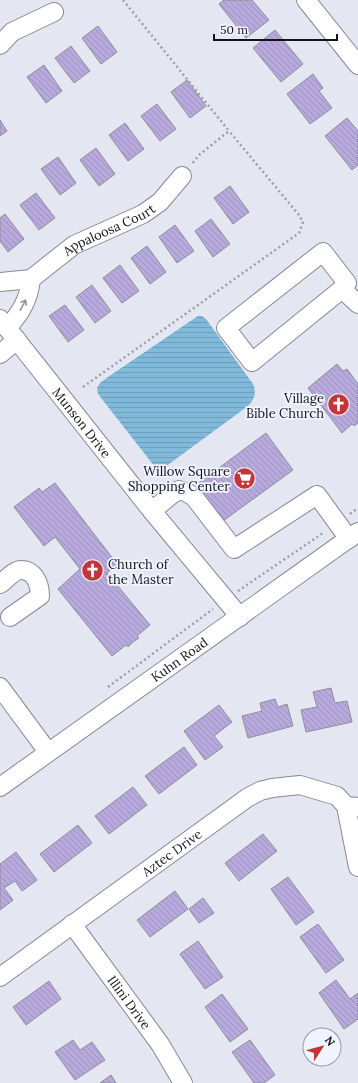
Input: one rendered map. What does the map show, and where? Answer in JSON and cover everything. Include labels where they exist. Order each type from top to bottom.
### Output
[{"type":"street","points":[[306,0],[358,65]]},
{"type":"street","points":[[0,45],[12,32],[54,12]]},
{"type":"street","name":"Appaloosa Court","points":[[31,278],[74,245],[142,214],[160,202],[182,176]]},
{"type":"street","points":[[323,252],[347,283],[342,289],[252,362],[226,328],[323,252]]},
{"type":"street","points":[[0,282],[31,278],[30,290],[25,304],[8,329],[0,354]]},
{"type":"street","points":[[342,289],[358,304]]},
{"type":"street","name":"Munson Drive","points":[[8,329],[152,510],[240,617]]},
{"type":"street","points":[[152,510],[179,490],[186,492],[194,497],[234,549],[317,495],[337,523],[354,536]]},
{"type":"street","name":"Kuhn Road","points":[[0,787],[354,536]]},
{"type":"street","points":[[0,584],[15,572],[21,570],[28,572],[35,577],[40,587],[40,596],[3,615]]},
{"type":"street","points":[[0,687],[48,752]]},
{"type":"street","name":"Aztec Drive","points":[[0,977],[246,798],[260,791],[300,785],[337,796],[352,806]]},
{"type":"street","points":[[352,806],[358,867]]},
{"type":"street","name":"Illini Drive","points":[[72,924],[160,1044],[183,1083]]},
{"type":"path","points":[[83,387],[299,233],[303,222],[299,215],[228,131],[123,0]]},
{"type":"path","points":[[182,176],[199,156],[228,131]]},
{"type":"path","points":[[242,588],[358,508]]},
{"type":"water","points":[[198,316],[202,316],[206,319],[253,384],[255,391],[254,396],[248,406],[165,467],[155,467],[98,394],[97,388],[100,383],[108,377]]},
{"type":"building","points":[[224,0],[252,0],[269,20],[246,38],[219,4]]},
{"type":"building","points":[[98,26],[117,52],[101,64],[82,38]]},
{"type":"building","points":[[275,30],[303,64],[281,82],[253,48]]},
{"type":"building","points":[[71,46],[90,71],[74,83],[55,58]]},
{"type":"building","points":[[44,65],[62,91],[46,103],[27,77]]},
{"type":"building","points":[[313,74],[323,88],[319,91],[332,108],[310,124],[287,94]]},
{"type":"building","points":[[187,80],[206,106],[190,118],[171,92]]},
{"type":"building","points":[[157,104],[176,129],[160,141],[141,116]]},
{"type":"building","points":[[347,118],[358,131],[358,165],[352,170],[325,136]]},
{"type":"building","points":[[0,120],[7,131],[0,136]]},
{"type":"building","points":[[125,123],[144,149],[128,161],[109,135]]},
{"type":"building","points":[[96,148],[115,174],[99,186],[80,160]]},
{"type":"building","points":[[58,157],[76,183],[60,195],[41,169]]},
{"type":"building","points":[[230,186],[249,212],[233,224],[214,198]]},
{"type":"building","points":[[36,193],[55,218],[39,230],[20,205]]},
{"type":"building","points":[[5,214],[24,239],[8,252],[0,241],[0,218]]},
{"type":"building","points":[[211,219],[230,244],[213,257],[195,231]]},
{"type":"building","points":[[175,225],[194,251],[177,263],[159,237]]},
{"type":"building","points":[[147,246],[166,272],[150,284],[131,258]]},
{"type":"building","points":[[120,265],[139,291],[122,303],[103,278]]},
{"type":"building","points":[[92,285],[111,311],[95,323],[76,297]]},
{"type":"building","points":[[65,305],[84,330],[68,342],[49,316]]},
{"type":"building","name":"Village Bible Church","points":[[337,364],[343,371],[347,369],[358,384],[358,423],[354,426],[352,424],[342,433],[308,388]]},
{"type":"building","points":[[266,433],[293,470],[223,521],[196,485]]},
{"type":"building","name":"Church of the Master","points":[[55,483],[117,564],[107,573],[150,625],[137,636],[139,638],[128,647],[126,645],[112,656],[58,589],[80,569],[55,537],[44,546],[14,507],[39,488],[42,492]]},
{"type":"building","points":[[331,688],[335,703],[347,701],[352,722],[306,732],[301,710],[317,707],[313,692]]},
{"type":"building","points":[[275,699],[278,707],[287,704],[293,726],[248,738],[242,716],[262,711],[260,703]]},
{"type":"building","points":[[219,705],[232,722],[214,736],[223,747],[205,760],[184,731]]},
{"type":"building","points":[[184,747],[197,765],[159,794],[145,776]]},
{"type":"building","points":[[133,787],[147,805],[109,834],[95,816]]},
{"type":"building","points":[[78,825],[92,843],[54,872],[40,854]]},
{"type":"building","points":[[263,834],[277,851],[239,881],[225,863]]},
{"type":"building","points":[[16,852],[37,880],[22,891],[15,881],[4,888],[13,900],[0,910],[0,864]]},
{"type":"building","points":[[288,877],[314,912],[296,925],[271,889]]},
{"type":"building","points":[[175,891],[188,909],[150,937],[137,920]]},
{"type":"building","points":[[203,898],[214,913],[199,923],[189,909]]},
{"type":"building","points":[[318,924],[344,960],[326,973],[300,937]]},
{"type":"building","points":[[198,941],[223,977],[205,989],[180,954]]},
{"type":"building","points":[[336,980],[350,999],[358,993],[358,1019],[344,1029],[319,993]]},
{"type":"building","points":[[49,981],[61,999],[26,1025],[13,1007]]},
{"type":"building","points":[[222,994],[248,1029],[230,1042],[205,1007]]},
{"type":"building","points":[[73,1040],[80,1050],[92,1042],[105,1060],[75,1080],[55,1052]]},
{"type":"building","points":[[250,1040],[275,1075],[264,1083],[254,1083],[232,1052]]},
{"type":"building","points":[[111,1075],[116,1083],[100,1083]]},
{"type":"place","name":"Village Bible Church","points":[[339,405]]},
{"type":"place","name":"Willow Square Shopping Center","points":[[245,478]]},
{"type":"place","name":"Church of the Master","points":[[93,571]]}]
